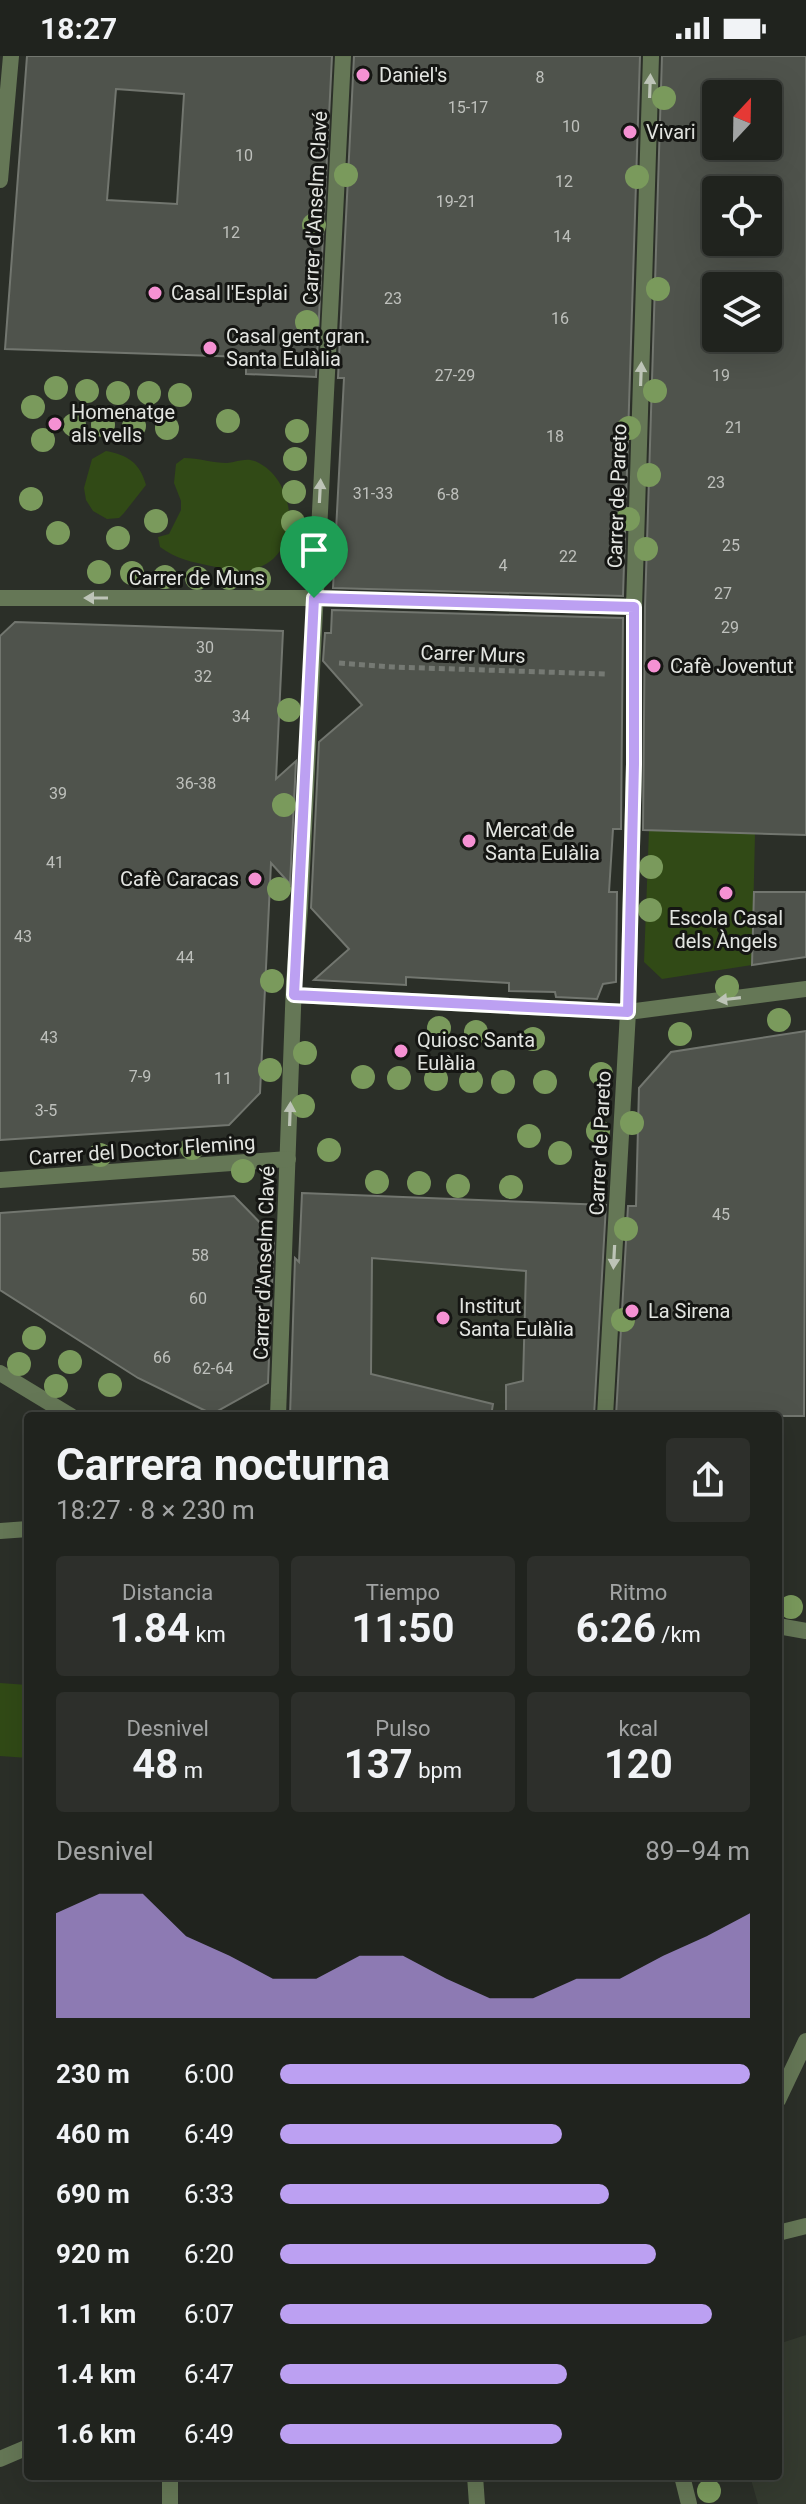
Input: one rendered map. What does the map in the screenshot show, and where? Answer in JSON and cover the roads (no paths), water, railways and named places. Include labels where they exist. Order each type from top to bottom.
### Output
[{"type":"street","points":[[0,180],[11,56]]},
{"type":"street","name":"Carrer d'Anselm Clavé","points":[[278,1412],[294,995],[343,56]]},
{"type":"street","name":"Carrer de Pareto","points":[[605,1412],[628,1012],[634,607],[651,56]]},
{"type":"street","name":"Carrer de Muns","points":[[0,598],[314,598],[634,607]]},
{"type":"street","points":[[294,995],[628,1012],[806,989]]},
{"type":"street","name":"Carrer del Doctor Fleming","points":[[0,1180],[288,1159]]},
{"type":"street","points":[[0,1373],[64,1412]]},
{"type":"street","points":[[0,1531],[24,1529]]},
{"type":"street","points":[[782,1627],[806,1631]]},
{"type":"street","points":[[782,2092],[806,2041]]},
{"type":"street","points":[[782,2232],[806,2226]]},
{"type":"street","points":[[0,2459],[24,2449]]},
{"type":"street","points":[[170,2480],[170,2504]]},
{"type":"street","points":[[475,2480],[477,2504]]},
{"type":"street","points":[[683,2480],[689,2504]]},
{"type":"place","name":"Daniel's","points":[[363,75]]},
{"type":"place","name":"Vivari","points":[[630,132]]},
{"type":"place","name":"Casal l'Esplai","points":[[155,293]]},
{"type":"place","name":"Casal gent gran. Santa Eulàlia","points":[[210,348]]},
{"type":"place","name":"Homenatge als vells","points":[[55,424]]},
{"type":"place","name":"Cafè Joventut","points":[[654,666]]},
{"type":"place","name":"Mercat de Santa Eulàlia","points":[[469,841]]},
{"type":"place","name":"Cafè Caracas","points":[[255,879]]},
{"type":"place","name":"Escola Casal dels Àngels","points":[[726,893]]},
{"type":"place","name":"Quiosc Santa Eulàlia","points":[[401,1051]]},
{"type":"place","name":"La Sirena","points":[[632,1311]]},
{"type":"place","name":"Institut Santa Eulàlia","points":[[443,1318]]}]
